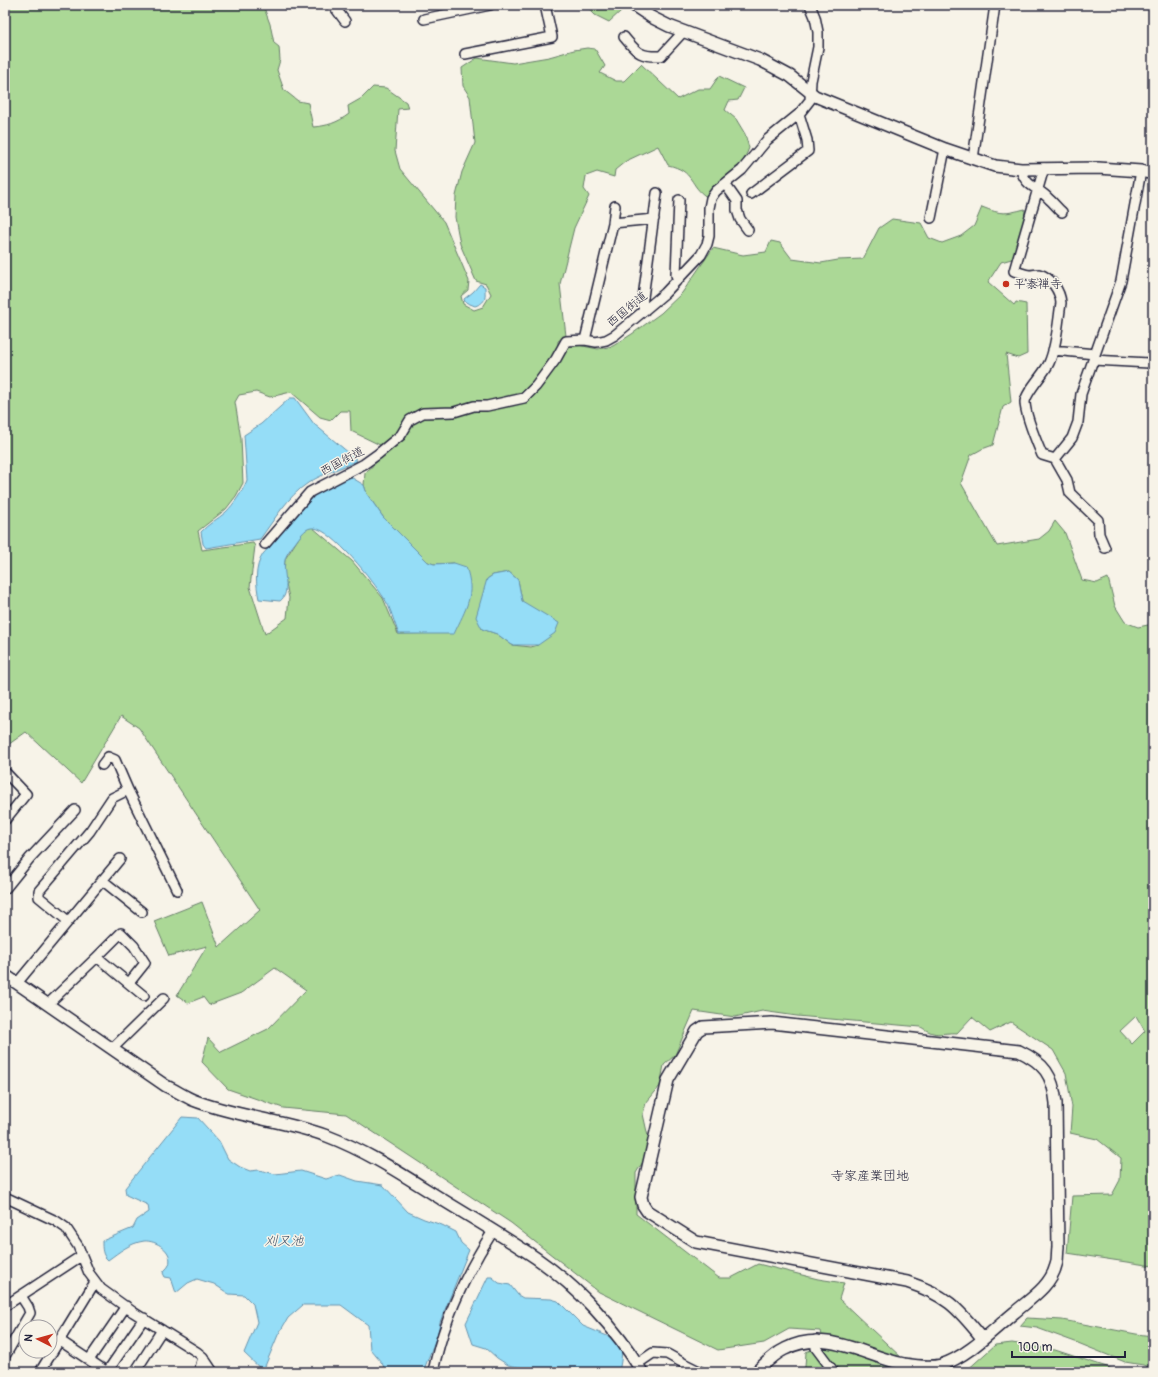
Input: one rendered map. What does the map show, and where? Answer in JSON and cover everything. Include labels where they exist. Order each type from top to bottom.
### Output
[{"type":"street","points":[[333,5],[345,21]]},
{"type":"street","points":[[424,19],[470,7],[490,5]]},
{"type":"street","points":[[464,54],[552,37],[545,5]]},
{"type":"street","points":[[633,5],[651,17],[684,32],[760,60],[790,76],[818,97],[973,159],[995,166],[1021,169],[1098,168],[1141,171],[1153,174]]},
{"type":"street","name":"西国街道","points":[[265,544],[310,492],[364,464],[378,454],[401,434],[410,420],[423,413],[454,412],[474,406],[487,406],[524,398],[536,386],[556,359],[566,341],[585,340],[596,342],[606,340],[615,335],[665,293],[701,255],[707,244],[709,236],[709,208],[711,198],[716,191],[742,170],[767,140],[799,114],[810,100],[811,81],[818,47],[818,32],[815,17],[810,5]]},
{"type":"street","points":[[973,159],[995,5]]},
{"type":"street","points":[[624,37],[639,54],[661,56],[684,32]]},
{"type":"street","points":[[751,194],[808,151],[807,140],[799,114]]},
{"type":"street","points":[[931,218],[945,148]]},
{"type":"street","points":[[1044,168],[1014,271],[1028,275],[1038,274],[1044,276],[1052,282],[1058,292],[1061,303],[1053,350],[1049,363],[1042,376],[1028,394],[1025,402],[1036,441],[1042,455],[1055,459],[1067,480],[1070,493],[1098,520],[1099,534],[1105,548]]},
{"type":"street","points":[[1021,169],[1023,178],[1048,198],[1062,212]]},
{"type":"street","points":[[1055,459],[1072,438],[1078,422],[1081,394],[1121,281],[1141,171]]},
{"type":"street","points":[[724,184],[737,201],[737,210],[740,219],[748,230]]},
{"type":"street","points":[[645,310],[642,305],[657,193]]},
{"type":"street","points":[[678,280],[676,275],[679,200]]},
{"type":"street","points":[[585,340],[613,223],[615,206]]},
{"type":"street","points":[[613,223],[654,219]]},
{"type":"street","points":[[1053,350],[1094,357],[1149,363],[1153,361]]},
{"type":"street","points":[[102,765],[108,757],[115,760],[177,890]]},
{"type":"street","points":[[5,772],[26,794],[5,820]]},
{"type":"street","points":[[68,921],[39,897],[39,891],[90,831],[112,798],[128,790]]},
{"type":"street","points":[[5,889],[44,842],[75,810]]},
{"type":"street","points":[[18,982],[120,859]]},
{"type":"street","points":[[102,880],[142,912]]},
{"type":"street","points":[[48,1004],[120,933],[134,946],[145,963],[129,984]]},
{"type":"street","points":[[97,957],[144,996]]},
{"type":"street","points":[[5,975],[18,982],[166,1086],[193,1099],[220,1108],[326,1135],[379,1160],[536,1258],[583,1297],[603,1319],[640,1368],[653,1353],[667,1354],[701,1372]]},
{"type":"street","points":[[112,1049],[164,998]]},
{"type":"street","points":[[756,1372],[771,1358],[784,1349],[816,1340],[842,1344],[897,1362],[925,1366],[940,1365],[953,1360],[982,1338],[1040,1291],[1049,1280],[1056,1265],[1058,1247],[1055,1088],[1050,1075],[1042,1065],[1032,1057],[1019,1051],[772,1023],[703,1027],[696,1032],[668,1080],[641,1197],[643,1206],[647,1211],[696,1242],[907,1282],[926,1288],[941,1296],[962,1313],[982,1338]]},
{"type":"street","points":[[5,1197],[56,1221],[66,1228],[78,1246],[81,1256],[95,1282],[101,1289],[203,1357],[213,1372]]},
{"type":"street","points":[[433,1372],[450,1316],[469,1272],[493,1231]]},
{"type":"street","points":[[5,1306],[81,1256]]},
{"type":"street","points":[[40,1372],[95,1282]]},
{"type":"street","points":[[5,1356],[30,1313],[21,1296]]},
{"type":"street","points":[[89,1360],[126,1306]]},
{"type":"street","points":[[59,1340],[107,1372],[144,1318]]},
{"type":"street","points":[[135,1372],[162,1330]]},
{"type":"street","points":[[816,1340],[816,1348],[834,1372]]},
{"type":"street","points":[[199,1372],[203,1357]]},
{"type":"green space","points":[[5,5],[263,5],[270,24],[274,43],[279,47],[280,60],[277,70],[284,90],[298,101],[308,103],[313,127],[332,124],[345,117],[349,114],[348,106],[362,98],[373,87],[386,88],[406,102],[408,108],[398,109],[395,151],[400,169],[444,222],[469,281],[468,290],[461,296],[463,304],[474,310],[483,307],[491,294],[486,284],[476,281],[460,244],[455,217],[456,196],[462,172],[475,143],[470,97],[463,86],[462,68],[477,58],[513,63],[549,57],[587,48],[595,49],[605,66],[600,73],[616,81],[624,81],[641,64],[678,99],[698,89],[710,89],[719,76],[744,88],[738,100],[729,101],[725,110],[736,119],[745,134],[749,148],[741,164],[718,183],[707,197],[701,193],[683,171],[668,165],[658,146],[626,161],[615,170],[614,177],[597,172],[586,176],[584,189],[589,196],[574,228],[560,284],[566,336],[558,341],[558,349],[578,345],[598,349],[613,346],[632,334],[661,313],[682,293],[713,248],[743,255],[766,252],[771,241],[780,243],[792,259],[821,263],[838,260],[863,259],[879,228],[892,219],[921,223],[929,238],[942,243],[961,236],[974,226],[982,207],[1004,213],[1025,209],[1024,224],[1019,236],[1015,258],[1001,262],[988,282],[1014,305],[1016,302],[1026,304],[1027,354],[1018,358],[1006,354],[1011,402],[1003,407],[993,445],[971,455],[961,483],[997,546],[1039,539],[1049,531],[1055,521],[1065,533],[1082,580],[1097,583],[1108,578],[1115,606],[1125,622],[1138,627],[1153,624],[1153,1266],[1067,1253],[1072,1196],[1112,1195],[1120,1180],[1121,1158],[1097,1139],[1070,1133],[1072,1107],[1066,1073],[1053,1050],[1011,1022],[990,1032],[972,1017],[957,1033],[939,1034],[921,1027],[797,1016],[762,1011],[735,1017],[694,1011],[675,1055],[664,1065],[660,1086],[646,1103],[643,1114],[649,1141],[646,1157],[636,1173],[636,1214],[719,1278],[731,1278],[758,1264],[818,1279],[844,1283],[839,1299],[903,1359],[929,1372],[839,1372],[824,1350],[820,1331],[789,1329],[764,1343],[718,1350],[599,1292],[511,1223],[346,1114],[283,1108],[228,1089],[202,1062],[208,1038],[221,1052],[268,1029],[306,990],[275,968],[241,993],[209,1005],[203,997],[188,1003],[177,995],[207,946],[169,956],[154,921],[202,902],[219,947],[260,910],[139,728],[121,716],[81,783],[26,732],[5,747],[5,368],[7,363],[5,357]],"holes":[[[256,392],[270,397],[291,392],[320,417],[331,420],[340,411],[350,411],[351,431],[380,445],[382,457],[365,473],[364,485],[367,494],[383,517],[428,562],[434,564],[454,563],[454,633],[398,634],[383,598],[352,561],[312,527],[304,530],[285,559],[284,574],[289,598],[287,618],[265,634],[250,587],[255,546],[253,543],[202,550],[198,531],[226,509],[236,496],[243,483],[241,439],[235,402],[239,395]],[[509,572],[518,580],[522,601],[538,645],[531,647],[512,645],[497,634],[482,629],[487,579],[493,575]],[[1136,1016],[1145,1031],[1132,1044],[1120,1031]]]},
{"type":"green space","points":[[585,5],[619,5],[621,11],[609,22],[595,15]]},
{"type":"green space","points":[[1027,1318],[1062,1320],[1153,1336],[1153,1369],[1143,1365],[1125,1362],[1037,1328],[1020,1326]]},
{"type":"green space","points":[[1012,1343],[1055,1350],[1122,1372],[965,1372],[995,1345]]},
{"type":"green space","points":[[811,1350],[829,1372],[798,1372],[805,1367],[806,1352]]},
{"type":"water","points":[[480,284],[485,287],[485,297],[482,303],[475,306],[465,302],[464,299]]},
{"type":"water","points":[[290,398],[295,398],[314,424],[357,461],[319,477],[301,488],[282,509],[260,539],[206,548],[203,544],[201,532],[229,509],[241,493],[247,480],[244,435],[261,424]]},
{"type":"water","points":[[349,476],[364,485],[367,494],[383,517],[428,562],[434,564],[454,563],[466,567],[469,577],[470,594],[466,609],[454,634],[399,634],[391,611],[379,590],[371,580],[342,547],[331,537],[314,528],[306,530],[303,533],[290,549],[286,557],[284,565],[286,587],[284,597],[280,601],[259,599],[257,570],[263,554],[316,494]]},
{"type":"water","points":[[509,572],[518,580],[522,601],[559,623],[555,633],[538,645],[512,645],[497,634],[482,629],[476,617],[487,579],[493,575]]},
{"type":"water","name":"刈又池","points":[[182,1117],[198,1118],[219,1141],[228,1159],[240,1167],[250,1171],[259,1170],[275,1174],[301,1171],[326,1179],[340,1175],[357,1181],[383,1185],[408,1212],[456,1232],[461,1243],[469,1250],[440,1322],[438,1333],[423,1372],[386,1372],[382,1363],[370,1349],[368,1325],[341,1305],[303,1305],[288,1318],[278,1335],[263,1371],[244,1353],[257,1322],[253,1304],[244,1295],[229,1294],[214,1284],[197,1279],[188,1283],[176,1293],[171,1278],[165,1277],[163,1273],[169,1265],[169,1255],[163,1247],[154,1242],[139,1242],[125,1248],[108,1260],[106,1258],[103,1252],[102,1241],[133,1228],[137,1220],[149,1212],[148,1205],[126,1195],[125,1188]]},
{"type":"water","points":[[488,1277],[492,1277],[499,1283],[510,1285],[518,1295],[523,1298],[551,1299],[558,1301],[583,1326],[617,1340],[622,1349],[619,1372],[558,1372],[518,1367],[508,1365],[486,1348],[473,1344],[466,1323]]},
{"type":"place","name":"平泰禅寺","points":[[1006,284]]},
{"type":"district","name":"寺家産業団地","points":[[870,1175]]}]
